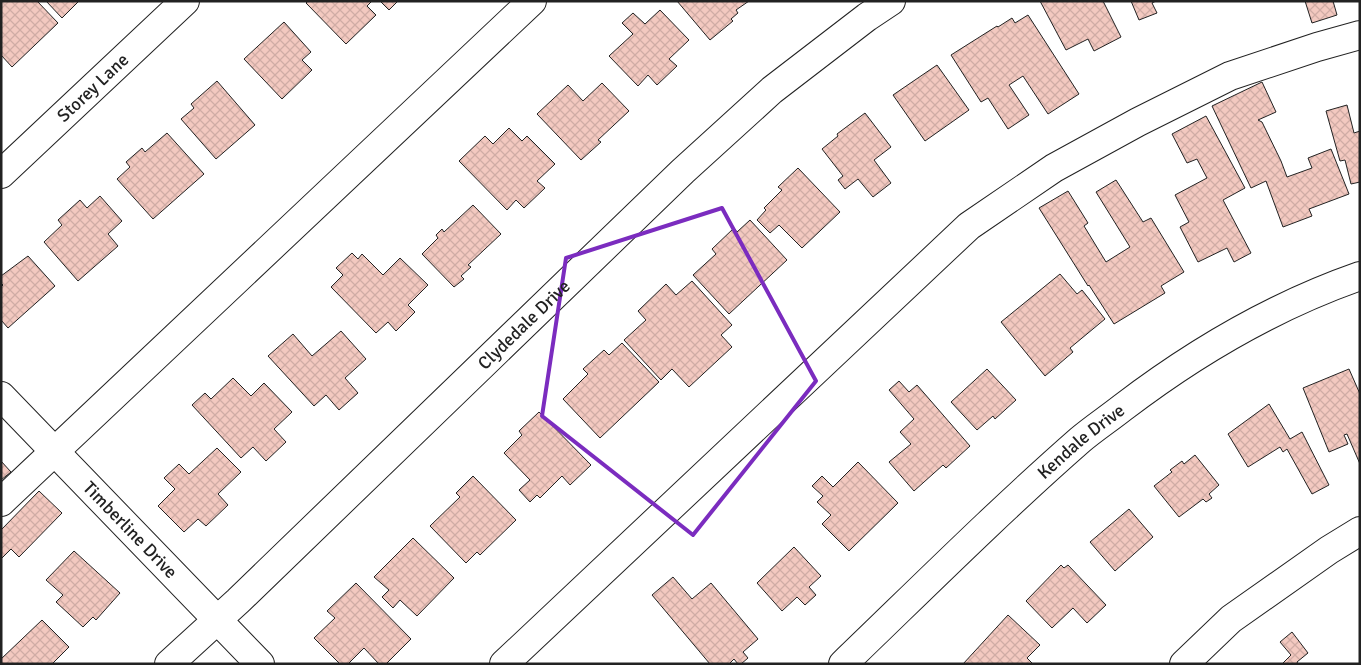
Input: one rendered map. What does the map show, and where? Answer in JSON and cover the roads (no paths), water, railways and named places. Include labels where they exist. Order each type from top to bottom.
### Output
[{"type":"street","name":"Storey Lane","points":[[1,174],[185,1]]},
{"type":"street","points":[[1,502],[532,1]]},
{"type":"street","name":"Clydedale Drive","points":[[169,664],[690,165],[772,90],[892,1]]},
{"type":"street","points":[[504,664],[969,226],[1054,168],[1138,122],[1230,76],[1360,35]]},
{"type":"street","name":"Kendale Drive","points":[[843,664],[1081,439],[1157,381],[1214,345],[1274,312],[1336,284],[1360,276]]},
{"type":"street","name":"Timberline Drive","points":[[1,396],[260,664]]},
{"type":"street","points":[[1184,664],[1231,619],[1360,531]]}]
